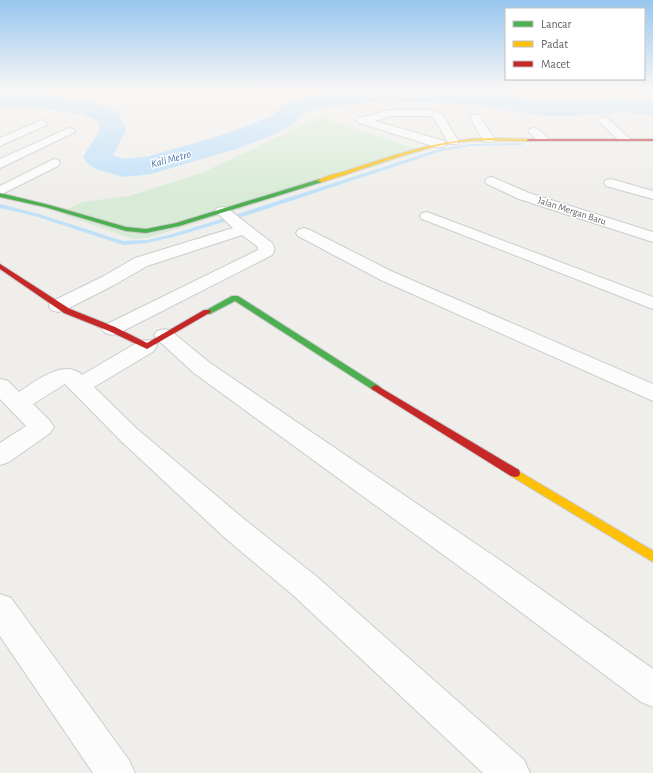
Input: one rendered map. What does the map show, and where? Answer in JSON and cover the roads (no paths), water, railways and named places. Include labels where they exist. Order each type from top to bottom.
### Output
[{"type":"street","points":[[3,138],[37,125]]},
{"type":"street","points":[[379,125],[440,144]]},
{"type":"street","points":[[443,125],[453,142]]},
{"type":"street","points":[[480,125],[489,140]]},
{"type":"street","points":[[609,125],[624,139]]},
{"type":"street","points":[[0,164],[69,131]]},
{"type":"street","points":[[58,306],[108,281],[141,262],[232,219],[440,144],[538,135],[653,140]]},
{"type":"street","points":[[0,191],[54,163]]},
{"type":"street","name":"Jalan Mergan Baru","points":[[492,181],[524,196],[653,237]]},
{"type":"street","points":[[611,183],[653,195]]},
{"type":"street","points":[[0,195],[47,206],[139,232],[177,225],[232,219],[266,246],[266,252],[112,329]]},
{"type":"street","points":[[427,216],[653,303]]},
{"type":"street","points":[[304,233],[348,258],[387,276],[653,393]]},
{"type":"street","points":[[0,266],[58,306],[112,329],[156,341],[202,368],[486,568],[653,690]]},
{"type":"street","points":[[80,386],[156,341],[235,298],[391,398],[653,557]]},
{"type":"street","points":[[0,455],[42,427],[9,394],[63,376],[71,377],[129,436],[234,528],[305,586],[511,773]]},
{"type":"street","points":[[0,609],[116,773]]},
{"type":"waterway","name":"Kali Metro","points":[[111,125],[113,130],[97,157],[106,163],[123,168],[151,165],[226,143],[272,125]]},
{"type":"waterway","points":[[0,206],[37,215],[123,243],[135,243],[171,236],[246,214],[441,150],[471,145],[520,144]]}]
